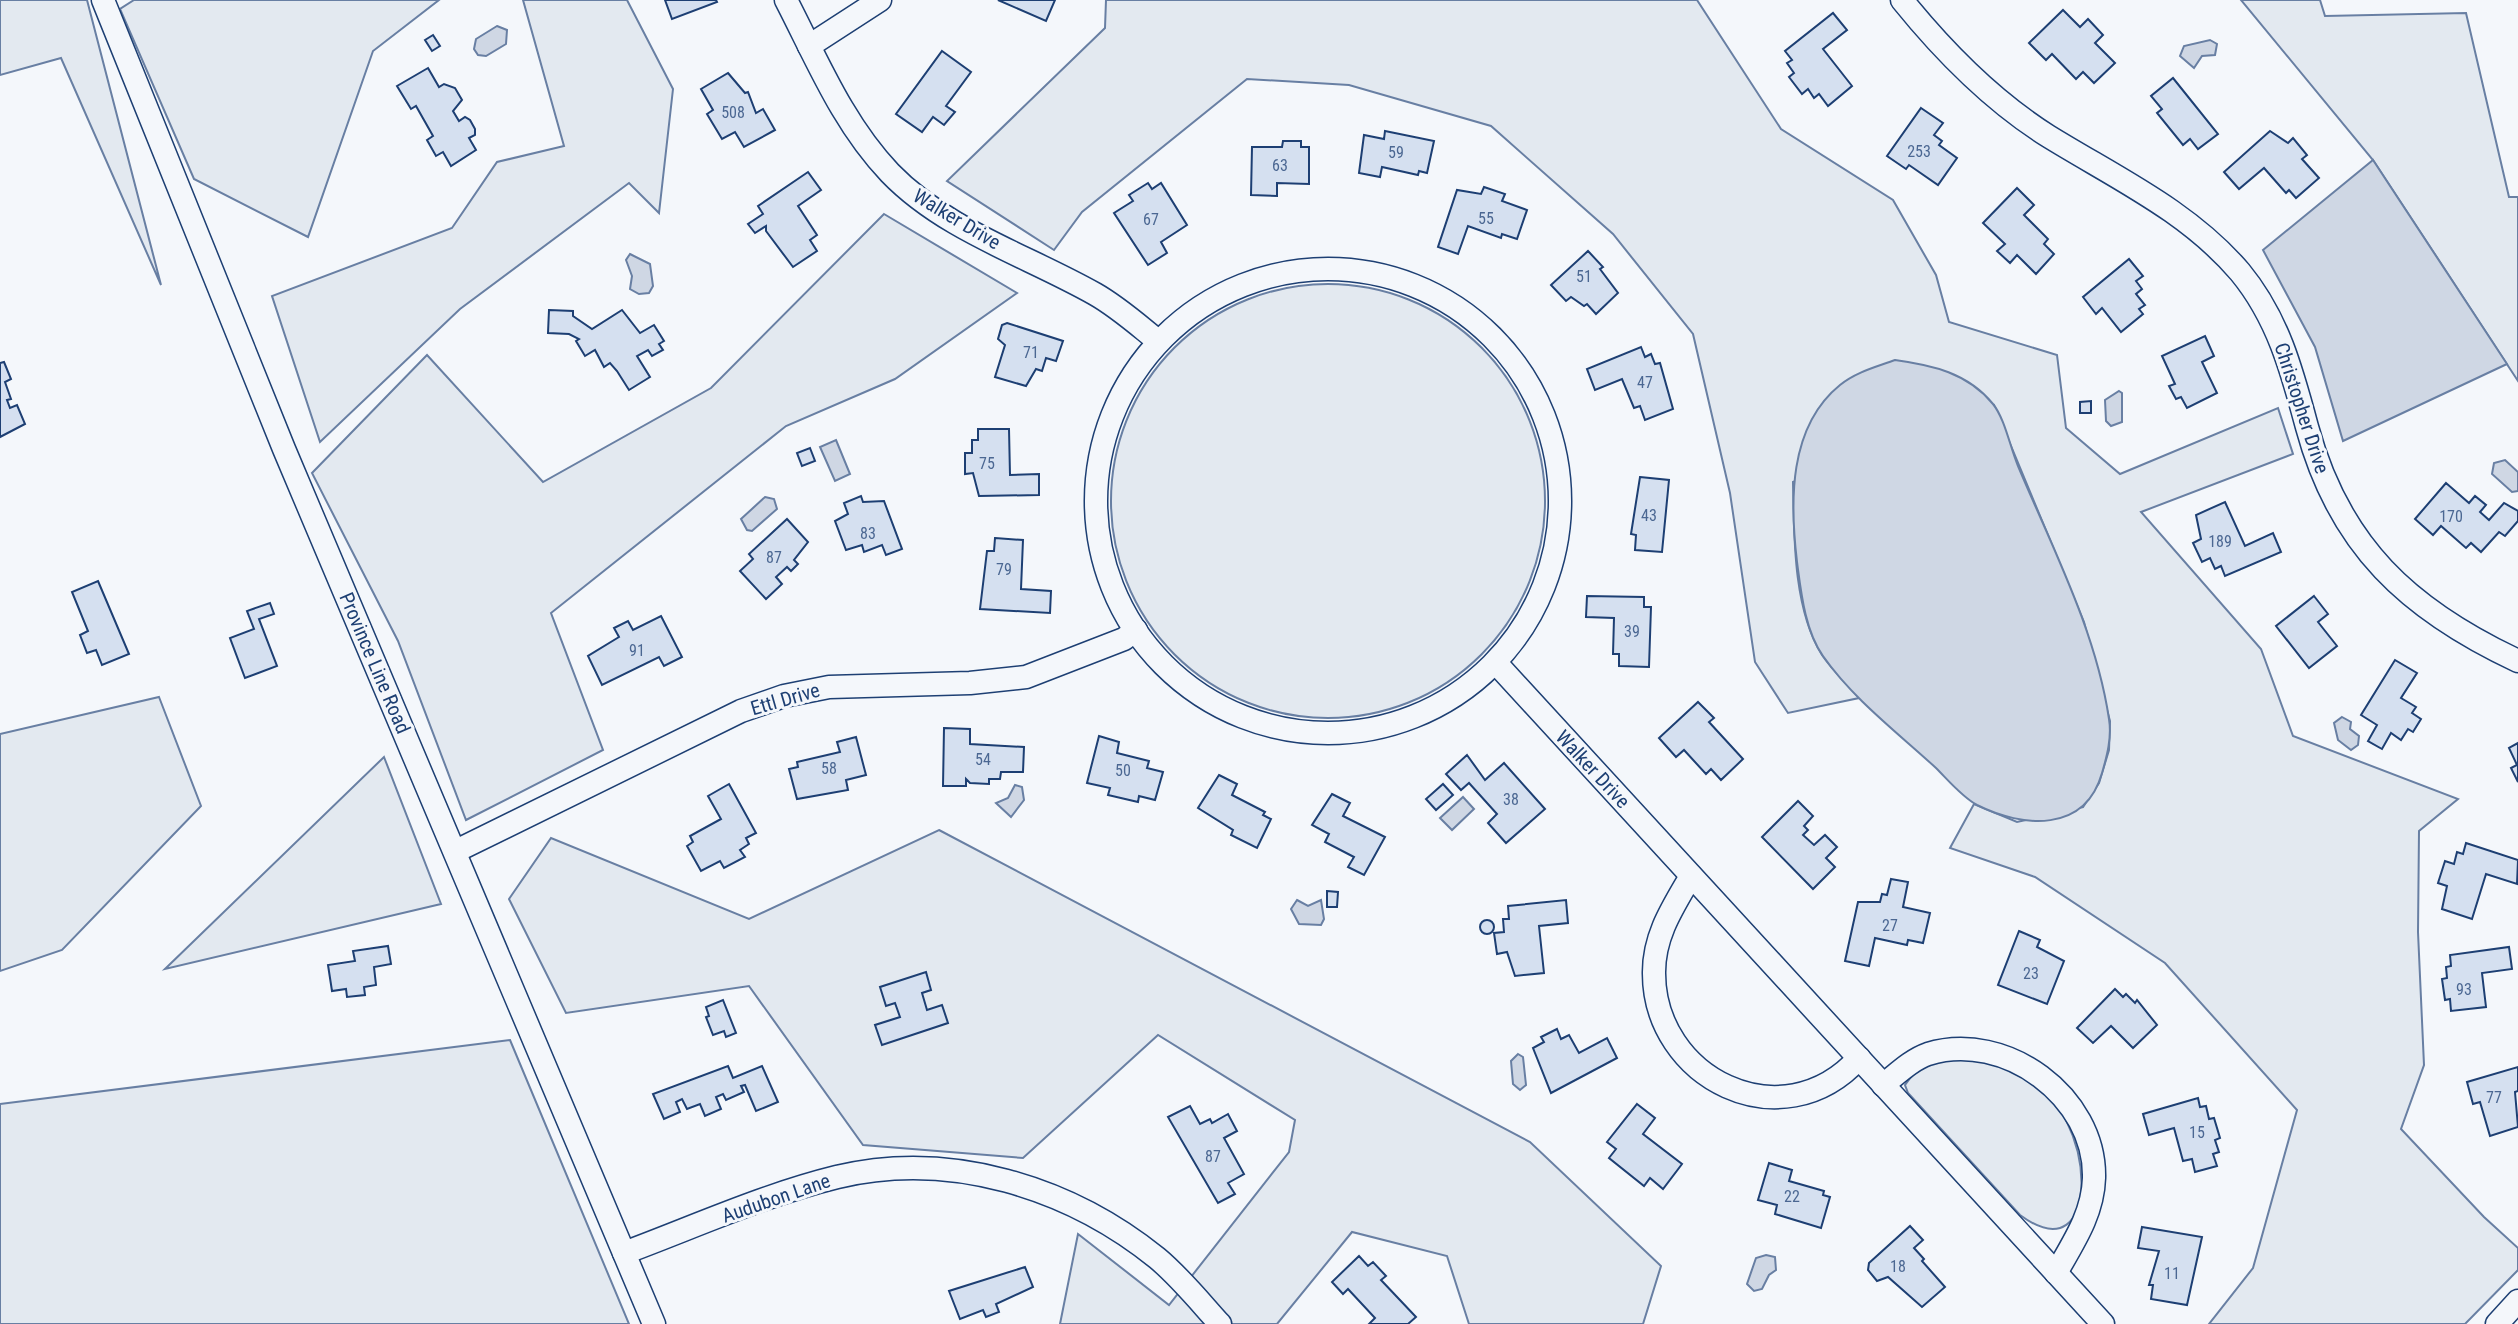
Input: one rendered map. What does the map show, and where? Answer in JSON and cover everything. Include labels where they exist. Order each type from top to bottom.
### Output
[{"type":"street","name":"Province Line Road","points":[[103,0],[284,449],[654,1324]]},
{"type":"street","name":"Walker Drive","points":[[786,0],[841,109],[864,143],[923,201],[958,224],[1097,295],[1158,341]]},
{"type":"street","points":[[809,46],[880,0]]},
{"type":"street","name":"Christopher Drive","points":[[1902,0],[1956,61],[2004,104],[2046,134],[2186,219],[2218,247],[2265,308],[2282,342],[2318,464],[2354,535],[2407,595],[2434,616],[2468,638],[2518,661]]},
{"type":"street","points":[[1313,269],[1378,274],[1409,284],[1442,299],[1497,342],[1530,388],[1545,421],[1558,468],[1561,504],[1548,576],[1536,606],[1496,663],[1469,687],[1413,718],[1346,733],[1313,733],[1253,720],[1220,706],[1164,664],[1136,630],[1107,571],[1098,525],[1098,470],[1115,408],[1130,379],[1158,341],[1182,319],[1235,288],[1281,273],[1313,269]]},
{"type":"street","name":"Ettl Drive","points":[[456,851],[741,711],[784,696],[852,685],[970,683],[1026,677],[1124,639],[1136,630]]},
{"type":"street","name":"Walker Drive","points":[[1496,663],[2103,1324]]},
{"type":"street","points":[[1691,876],[1663,926],[1655,949],[1654,974],[1657,999],[1684,1052],[1704,1073],[1727,1087],[1776,1100],[1798,1098],[1820,1090],[1848,1071],[1859,1058]]},
{"type":"street","points":[[1883,1085],[1914,1061],[1929,1054],[1954,1050],[2005,1057],[2051,1084],[2070,1105],[2084,1129],[2092,1154],[2094,1177],[2085,1221],[2056,1273]]},
{"type":"street","name":"Audubon Lane","points":[[624,1253],[803,1186],[840,1176],[885,1170],[963,1172],[1038,1190],[1099,1217],[1160,1261],[1220,1324]]},
{"type":"street","points":[[2497,1324],[2518,1301]]},
{"type":"shaded area","points":[[0,0],[87,0],[161,285],[61,58],[0,75]]},
{"type":"shaded area","points":[[134,0],[439,0],[373,51],[308,237],[194,179],[120,9]]},
{"type":"shaded area","points":[[523,0],[627,0],[673,89],[659,213],[629,183],[460,309],[320,442],[272,296],[452,228],[497,162],[564,146]]},
{"type":"shaded area","points":[[1106,0],[1697,0],[1781,129],[1893,200],[1936,275],[1949,322],[2057,355],[2066,428],[2120,474],[2278,408],[2293,454],[2141,512],[2261,649],[2293,736],[2458,799],[2419,831],[2418,932],[2424,1065],[2401,1129],[2484,1217],[2518,1248],[2518,1270],[2465,1324],[2209,1324],[2253,1268],[2297,1110],[2165,963],[2035,877],[1950,848],[1974,804],[2017,822],[2083,807],[2099,783],[2109,750],[2110,721],[2084,622],[1994,405],[1793,482],[1797,571],[1805,616],[1822,655],[1859,698],[1788,713],[1755,662],[1730,493],[1693,334],[1613,234],[1491,126],[1349,85],[1247,79],[1082,212],[1054,250],[947,181],[1105,28]]},
{"type":"shaded area","points":[[2241,0],[2320,0],[2325,16],[2466,13],[2509,197],[2518,197],[2518,381],[2373,160]]},
{"type":"shaded area","points":[[497,26],[507,30],[506,44],[486,56],[478,55],[474,49],[476,39]]},
{"type":"shaded area","points":[[2210,40],[2217,44],[2215,55],[2202,56],[2194,68],[2180,56],[2184,46]]},
{"type":"shaded area","points":[[2373,160],[2507,364],[2343,441],[2315,347],[2263,250]]},
{"type":"shaded area","points":[[884,214],[1017,293],[895,379],[786,426],[551,613],[603,750],[466,820],[398,641],[312,473],[427,355],[543,482],[711,388]]},
{"type":"shaded area","points":[[630,254],[650,264],[653,286],[649,293],[639,294],[630,289],[632,276],[626,260]]},
{"type":"shaded area","points":[[1328,284],[1370,288],[1411,301],[1466,333],[1496,363],[1519,399],[1536,438],[1545,501],[1541,543],[1528,584],[1496,639],[1466,669],[1430,692],[1391,709],[1328,718],[1286,714],[1245,701],[1190,669],[1160,639],[1137,603],[1120,564],[1111,501],[1115,459],[1128,418],[1160,363],[1190,333],[1226,310],[1265,293]]},
{"type":"shaded area","points":[[1895,360],[1948,372],[1972,385],[1993,404],[2001,417],[2018,466],[2083,622],[2103,686],[2110,726],[2109,740],[2094,793],[2082,807],[2067,816],[2032,821],[1995,813],[1971,802],[1848,687],[1823,656],[1812,635],[1802,598],[1793,515],[1796,467],[1802,444],[1810,422],[1823,402],[1840,385],[1859,373]]},
{"type":"shaded area","points":[[2119,391],[2122,393],[2122,422],[2111,426],[2106,421],[2105,400]]},
{"type":"shaded area","points":[[836,440],[850,474],[835,481],[820,447]]},
{"type":"shaded area","points":[[2505,460],[2518,472],[2518,491],[2512,492],[2492,474],[2494,463]]},
{"type":"shaded area","points":[[765,497],[774,499],[777,509],[752,531],[747,530],[741,519]]},
{"type":"shaded area","points":[[159,697],[201,806],[62,950],[0,971],[0,734]]},
{"type":"shaded area","points":[[2342,717],[2351,722],[2350,729],[2359,736],[2358,745],[2351,750],[2338,740],[2334,723]]},
{"type":"shaded area","points":[[384,757],[441,904],[165,969]]},
{"type":"shaded area","points":[[1015,785],[1022,787],[1024,800],[1011,817],[996,803],[1008,798]]},
{"type":"shaded area","points":[[1463,797],[1474,809],[1452,830],[1440,818]]},
{"type":"shaded area","points":[[939,830],[1530,1142],[1661,1266],[1643,1324],[1469,1324],[1447,1256],[1352,1232],[1277,1324],[1060,1324],[1078,1234],[1169,1305],[1289,1152],[1295,1120],[1158,1035],[1023,1158],[863,1145],[749,986],[566,1013],[509,899],[551,838],[749,919]]},
{"type":"shaded area","points":[[1297,900],[1308,906],[1321,900],[1324,919],[1321,925],[1299,924],[1291,909]]},
{"type":"shaded area","points":[[510,1040],[629,1324],[0,1324],[0,1104]]},
{"type":"shaded area","points":[[1518,1054],[1523,1057],[1526,1085],[1520,1090],[1513,1084],[1511,1061]]},
{"type":"shaded area","points":[[1957,1055],[2023,1073],[2048,1093],[2066,1121],[2078,1152],[2082,1182],[2078,1208],[2067,1225],[2047,1228],[2020,1215],[1908,1093],[1905,1085],[1921,1068]]},
{"type":"shaded area","points":[[1766,1255],[1775,1257],[1776,1270],[1769,1275],[1762,1289],[1754,1291],[1747,1284],[1756,1258]]},
{"type":"building","points":[[665,0],[716,0],[717,2],[672,19]]},
{"type":"building","points":[[998,0],[1055,0],[1046,21]]},
{"type":"building","points":[[2063,10],[2080,27],[2088,19],[2103,35],[2095,43],[2115,63],[2094,83],[2083,72],[2076,79],[2052,54],[2046,60],[2029,43]]},
{"type":"building","points":[[1833,13],[1847,30],[1823,49],[1852,86],[1828,106],[1819,94],[1814,98],[1808,89],[1802,94],[1789,77],[1794,73],[1787,63],[1792,60],[1785,51]]},
{"type":"building","points":[[433,35],[440,46],[432,51],[425,40]]},
{"type":"building","points":[[942,51],[971,72],[946,106],[955,112],[944,125],[933,117],[922,132],[896,114]]},
{"type":"building","points":[[428,68],[439,87],[444,84],[455,88],[462,100],[453,111],[459,121],[465,117],[475,129],[475,135],[469,138],[476,150],[451,166],[443,152],[436,156],[427,140],[433,136],[416,106],[411,109],[397,86]]},
{"type":"building","points":[[728,73],[745,93],[748,92],[756,113],[763,109],[775,130],[744,147],[735,132],[722,139],[707,114],[713,110],[701,89]]},
{"type":"building","points":[[2173,78],[2218,134],[2198,149],[2190,139],[2183,145],[2157,113],[2162,109],[2151,96]]},
{"type":"building","points":[[1921,108],[1943,123],[1934,135],[1942,141],[1939,145],[1957,158],[1938,185],[1909,165],[1906,169],[1887,156]]},
{"type":"building","points":[[1385,131],[1434,141],[1427,173],[1419,171],[1418,175],[1382,167],[1380,177],[1359,173],[1364,135],[1384,139]]},
{"type":"building","points":[[2270,131],[2288,143],[2293,138],[2307,155],[2302,159],[2319,178],[2296,198],[2289,190],[2286,193],[2264,168],[2239,189],[2224,172]]},
{"type":"building","points":[[1283,141],[1301,141],[1301,147],[1309,147],[1309,184],[1277,183],[1277,196],[1251,195],[1252,147],[1282,147]]},
{"type":"building","points":[[808,172],[821,190],[798,206],[817,235],[810,240],[817,251],[793,267],[766,231],[766,226],[755,233],[748,224],[763,214],[758,206]]},
{"type":"building","points":[[1148,183],[1152,189],[1161,183],[1187,225],[1161,242],[1167,253],[1148,265],[1114,213],[1133,201],[1129,195]]},
{"type":"building","points":[[1484,187],[1505,194],[1502,201],[1527,210],[1517,239],[1502,234],[1501,238],[1468,226],[1458,254],[1438,247],[1457,190],[1481,194]]},
{"type":"building","points":[[2017,188],[2034,205],[2024,215],[2048,239],[2044,244],[2054,254],[2036,274],[2017,255],[2010,263],[1997,251],[2005,244],[1983,223]]},
{"type":"building","points":[[1588,251],[1603,267],[1600,269],[1618,293],[1596,314],[1587,304],[1584,306],[1571,297],[1566,301],[1551,285]]},
{"type":"building","points":[[2129,259],[2143,276],[2136,281],[2142,289],[2136,294],[2145,305],[2139,309],[2143,314],[2121,332],[2102,308],[2096,314],[2083,297]]},
{"type":"building","points":[[549,310],[573,311],[573,316],[592,329],[622,310],[640,333],[654,325],[664,341],[659,344],[663,350],[652,356],[648,350],[637,356],[650,377],[629,390],[610,363],[604,367],[595,350],[585,356],[576,341],[579,339],[569,334],[548,333]]},
{"type":"building","points":[[1007,323],[1063,341],[1056,361],[1046,358],[1042,371],[1036,369],[1026,386],[995,377],[1005,345],[998,339],[1002,325]]},
{"type":"building","points":[[2205,336],[2214,356],[2202,362],[2217,393],[2187,408],[2181,397],[2176,399],[2169,386],[2175,384],[2162,356]]},
{"type":"building","points":[[1641,347],[1645,357],[1651,354],[1655,364],[1660,363],[1673,409],[1645,420],[1640,406],[1634,408],[1622,379],[1595,390],[1587,369]]},
{"type":"building","points":[[4,362],[11,379],[5,382],[11,399],[7,400],[10,408],[17,405],[25,424],[0,437],[0,363]]},
{"type":"building","points":[[2091,401],[2091,413],[2080,413],[2080,402]]},
{"type":"building","points":[[978,429],[1009,429],[1010,475],[1039,474],[1039,495],[979,496],[973,473],[965,474],[965,453],[972,453],[972,440],[978,440]]},
{"type":"building","points":[[810,448],[815,461],[802,466],[797,453]]},
{"type":"building","points":[[1640,477],[1669,480],[1662,552],[1635,550],[1636,535],[1631,534]]},
{"type":"building","points":[[2446,483],[2469,503],[2475,496],[2486,505],[2480,512],[2489,520],[2504,503],[2518,511],[2518,521],[2505,536],[2499,532],[2481,552],[2471,543],[2466,548],[2441,526],[2433,535],[2415,519]]},
{"type":"building","points":[[861,496],[863,502],[884,501],[902,549],[886,555],[882,545],[864,552],[862,545],[846,550],[835,521],[848,514],[844,503]]},
{"type":"building","points":[[2225,502],[2245,546],[2273,533],[2281,552],[2225,576],[2221,566],[2215,569],[2210,558],[2202,562],[2193,543],[2201,539],[2196,515]]},
{"type":"building","points":[[787,519],[808,542],[794,560],[798,564],[791,571],[787,567],[776,577],[782,584],[766,599],[740,571],[753,559],[749,554]]},
{"type":"building","points":[[995,538],[1023,540],[1021,589],[1051,591],[1050,613],[980,609],[987,551],[994,551]]},
{"type":"building","points":[[98,581],[129,654],[102,665],[96,650],[87,653],[80,635],[88,631],[72,592]]},
{"type":"building","points":[[1587,596],[1644,597],[1644,607],[1651,607],[1649,667],[1619,666],[1619,654],[1613,654],[1614,618],[1586,617]]},
{"type":"building","points":[[2314,596],[2328,614],[2318,622],[2337,646],[2309,668],[2276,626]]},
{"type":"building","points":[[270,603],[274,614],[259,619],[277,666],[245,678],[230,638],[254,629],[247,611]]},
{"type":"building","points":[[661,616],[682,657],[664,666],[659,657],[602,685],[588,656],[619,637],[614,628],[628,621],[633,630]]},
{"type":"building","points":[[2395,660],[2417,673],[2401,698],[2416,707],[2412,713],[2421,719],[2413,732],[2408,729],[2401,740],[2391,733],[2382,749],[2368,741],[2377,725],[2361,715]]},
{"type":"building","points":[[1698,702],[1714,718],[1709,722],[1743,759],[1721,780],[1711,769],[1706,774],[1684,750],[1676,757],[1659,738]]},
{"type":"building","points":[[944,728],[970,729],[970,744],[1024,747],[1023,772],[1001,772],[1000,779],[989,779],[989,784],[970,783],[966,779],[966,786],[943,786]]},
{"type":"building","points":[[1099,736],[1119,742],[1117,753],[1149,761],[1147,768],[1163,772],[1155,800],[1139,796],[1138,802],[1108,795],[1110,788],[1087,783]]},
{"type":"building","points":[[856,737],[866,775],[846,780],[848,790],[797,799],[789,769],[798,767],[797,762],[840,752],[837,742]]},
{"type":"building","points":[[2518,743],[2518,782],[2511,768],[2517,765],[2509,748]]},
{"type":"building","points":[[1467,755],[1485,780],[1504,763],[1545,809],[1506,843],[1488,823],[1497,814],[1469,783],[1461,790],[1446,774]]},
{"type":"building","points":[[1219,775],[1237,784],[1232,795],[1265,812],[1263,815],[1271,819],[1257,848],[1231,835],[1233,830],[1198,808]]},
{"type":"building","points":[[729,784],[756,833],[746,838],[749,844],[740,850],[745,857],[724,868],[720,861],[701,871],[687,846],[693,842],[690,836],[721,819],[708,796]]},
{"type":"building","points":[[1443,784],[1453,795],[1436,810],[1426,799]]},
{"type":"building","points":[[1332,794],[1350,803],[1343,816],[1385,837],[1364,875],[1348,867],[1354,857],[1325,842],[1329,834],[1312,825]]},
{"type":"building","points":[[1798,801],[1813,816],[1804,826],[1808,830],[1803,835],[1814,845],[1825,835],[1837,847],[1826,858],[1835,867],[1813,889],[1762,837]]},
{"type":"building","points":[[2466,843],[2518,860],[2517,884],[2486,874],[2472,919],[2442,909],[2447,886],[2438,883],[2445,861],[2454,864],[2457,852],[2463,854]]},
{"type":"building","points":[[1891,879],[1908,882],[1903,907],[1930,913],[1923,943],[1908,940],[1907,945],[1875,938],[1869,966],[1845,961],[1858,902],[1880,902],[1882,894],[1887,895]]},
{"type":"building","points":[[1327,891],[1338,892],[1337,907],[1327,907]]},
{"type":"building","points":[[1566,900],[1568,923],[1539,926],[1544,973],[1515,976],[1507,952],[1497,954],[1494,933],[1504,932],[1503,919],[1509,919],[1508,906]]},
{"type":"building","points":[[1487,920],[1494,927],[1487,934],[1480,927]]},
{"type":"building","points":[[2019,931],[2040,940],[2037,947],[2064,961],[2047,1004],[1998,985]]},
{"type":"building","points":[[388,946],[391,964],[374,967],[376,985],[364,987],[365,995],[347,997],[346,989],[332,991],[328,965],[355,961],[353,951]]},
{"type":"building","points":[[2509,947],[2512,969],[2482,973],[2486,1007],[2451,1011],[2450,999],[2445,1000],[2442,979],[2447,978],[2446,967],[2451,966],[2450,955]]},
{"type":"building","points":[[926,972],[931,990],[922,993],[927,1010],[942,1005],[948,1023],[882,1045],[875,1025],[900,1017],[895,1003],[886,1006],[880,987]]},
{"type":"building","points":[[2115,989],[2135,1003],[2137,1000],[2157,1025],[2133,1048],[2111,1026],[2093,1043],[2077,1028]]},
{"type":"building","points":[[723,1000],[736,1033],[726,1037],[724,1031],[713,1035],[706,1017],[709,1016],[706,1007]]},
{"type":"building","points":[[1557,1029],[1561,1039],[1569,1035],[1579,1053],[1607,1038],[1617,1058],[1551,1093],[1533,1048],[1544,1042],[1541,1037]]},
{"type":"building","points":[[728,1066],[733,1078],[762,1066],[778,1102],[756,1111],[745,1085],[741,1086],[744,1092],[726,1100],[723,1094],[716,1097],[721,1109],[705,1116],[700,1104],[687,1109],[682,1099],[676,1102],[680,1112],[664,1119],[653,1094]]},
{"type":"building","points":[[2518,1067],[2518,1091],[2515,1092],[2518,1127],[2490,1136],[2480,1102],[2473,1104],[2467,1082]]},
{"type":"building","points":[[2198,1098],[2200,1107],[2206,1106],[2209,1119],[2214,1118],[2220,1138],[2215,1140],[2219,1152],[2213,1154],[2217,1166],[2195,1172],[2192,1159],[2183,1161],[2174,1128],[2149,1135],[2143,1114]]},
{"type":"building","points":[[1637,1104],[1655,1118],[1643,1134],[1682,1164],[1663,1189],[1650,1178],[1644,1186],[1609,1158],[1616,1149],[1607,1142]]},
{"type":"building","points":[[1190,1106],[1200,1124],[1210,1119],[1212,1123],[1228,1114],[1237,1131],[1224,1138],[1244,1174],[1228,1183],[1235,1194],[1218,1203],[1168,1117]]},
{"type":"building","points":[[1769,1163],[1792,1170],[1789,1181],[1824,1191],[1823,1195],[1830,1197],[1821,1228],[1775,1214],[1777,1205],[1758,1200]]},
{"type":"building","points":[[1910,1226],[1923,1240],[1914,1248],[1945,1287],[1922,1307],[1888,1277],[1877,1281],[1868,1270],[1869,1263]]},
{"type":"building","points":[[2142,1227],[2202,1237],[2187,1305],[2151,1299],[2153,1285],[2149,1285],[2159,1251],[2138,1248]]},
{"type":"building","points":[[1359,1256],[1368,1266],[1373,1262],[1386,1276],[1381,1280],[1416,1317],[1408,1324],[1369,1324],[1375,1318],[1348,1289],[1343,1294],[1332,1282]]},
{"type":"building","points":[[1025,1267],[1033,1287],[996,1304],[999,1312],[986,1317],[983,1310],[960,1319],[949,1291]]}]
